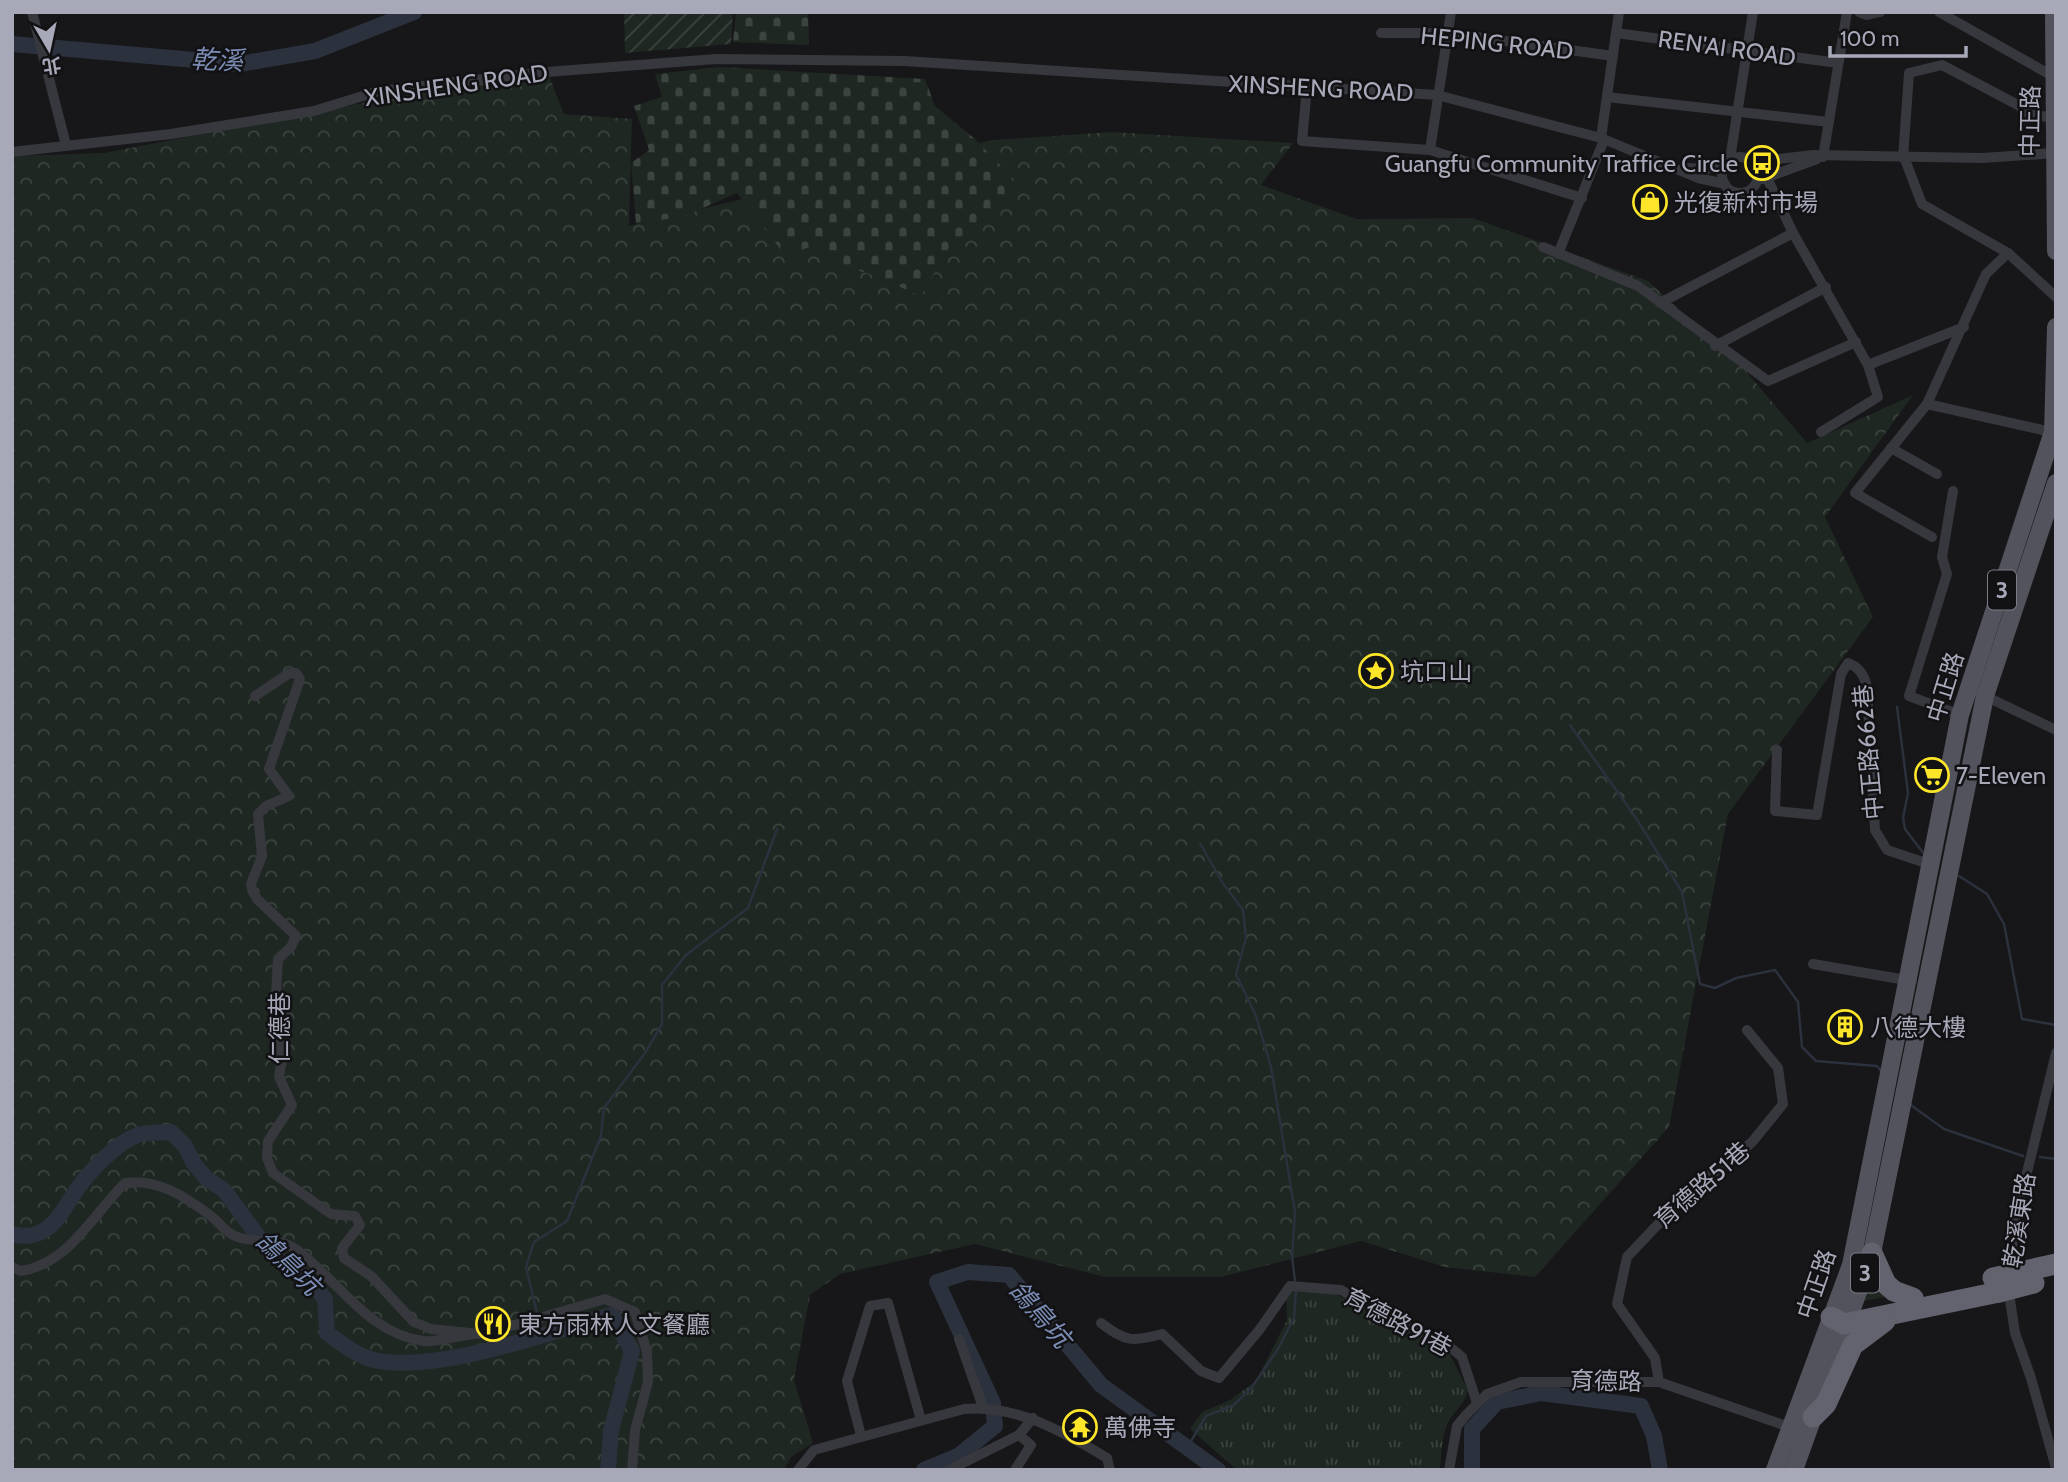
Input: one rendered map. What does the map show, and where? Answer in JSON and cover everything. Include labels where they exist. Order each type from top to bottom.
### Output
[{"type":"highway","points":[[1872,1253],[1886,1284],[1894,1291],[1913,1298]]},
{"type":"highway","points":[[1842,1317],[1891,1317],[2056,1264]]},
{"type":"highway","points":[[1842,1317],[1913,1298],[2056,1278]]},
{"type":"highway","points":[[1810,1426],[1826,1404],[1853,1345],[1891,1317]]},
{"type":"main road","name":"中正路","points":[[2054,12],[2056,251]]},
{"type":"main road","name":"中正路","points":[[1794,1470],[1842,1317],[1884,1109],[1928,864],[1960,715],[2054,432],[2056,327]]},
{"type":"main road","name":"中正路","points":[[1776,1470],[1789,1427],[1872,1253],[1985,696],[2056,484]]},
{"type":"main road","points":[[1954,744],[1975,746]]},
{"type":"street","points":[[32,12],[66,145]]},
{"type":"street","points":[[1430,150],[1451,12]]},
{"type":"street","points":[[1558,254],[1603,139],[1619,12]]},
{"type":"street","points":[[1725,184],[1722,173],[1728,161],[1739,112],[1752,12]]},
{"type":"street","points":[[1823,157],[1847,12]]},
{"type":"street","points":[[1859,12],[1867,15],[1880,12]]},
{"type":"street","points":[[1939,12],[2055,78]]},
{"type":"street","name":"HEPING ROAD","points":[[1381,33],[1448,33],[1613,56]]},
{"type":"street","name":"REN'AI ROAD","points":[[1616,33],[1838,63]]},
{"type":"street","name":"XINSHENG ROAD","points":[[12,152],[171,134],[314,111],[379,91],[534,73],[716,59],[904,61],[1437,94],[1603,139],[1662,163],[1701,170],[1740,156],[1753,162],[1813,155],[1823,157]]},
{"type":"street","points":[[2055,118],[2028,114],[2018,105],[1942,65],[1909,73],[1904,158],[1922,204],[2008,253],[2056,298]]},
{"type":"street","points":[[1307,88],[1302,141],[1430,150],[1582,198]]},
{"type":"street","points":[[1607,97],[1829,122]]},
{"type":"street","points":[[1662,163],[1725,184],[1739,193],[1751,190],[1762,179],[1823,157],[1982,158],[2055,153]]},
{"type":"street","points":[[1753,162],[1856,342],[1868,365],[1878,397],[1821,432]]},
{"type":"street","points":[[1660,303],[1793,233]]},
{"type":"street","points":[[1543,247],[1638,286],[1715,346],[1768,381],[1856,342]]},
{"type":"street","points":[[1932,537],[1855,494],[1927,404],[1986,274],[2008,253]]},
{"type":"street","points":[[1715,346],[1826,287]]},
{"type":"street","points":[[1868,365],[1964,327]]},
{"type":"street","points":[[1927,404],[2054,432]]},
{"type":"street","points":[[1891,448],[1937,474]]},
{"type":"street","points":[[1953,491],[1942,558],[1947,575],[1909,696],[1960,715]]},
{"type":"street","name":"中正路662巷","points":[[1777,750],[1775,811],[1817,815],[1841,674],[1848,663],[1856,666],[1865,679],[1867,688],[1875,831],[1886,850],[1928,864]]},
{"type":"street","name":"仁德巷","points":[[255,696],[288,674],[296,673],[300,679],[269,769],[289,796],[266,806],[258,814],[262,856],[251,884],[257,899],[296,936],[291,947],[278,959],[275,1012],[282,1060],[279,1077],[292,1105],[268,1141],[267,1158],[273,1173],[331,1214],[355,1216],[360,1225],[342,1248],[344,1258],[371,1276],[414,1322],[431,1329],[478,1334]]},
{"type":"street","points":[[1985,696],[2056,730]]},
{"type":"street","points":[[1813,964],[1926,983]]},
{"type":"street","name":"育德路51巷","points":[[1659,1382],[1655,1358],[1617,1304],[1626,1257],[1656,1225],[1680,1205],[1698,1183],[1729,1163],[1753,1141],[1783,1104],[1778,1068],[1748,1030]]},
{"type":"street","name":"乾溪東路","points":[[2056,1053],[2012,1230],[2010,1300],[2015,1333],[2031,1378],[2056,1468]]},
{"type":"street","points":[[17,1269],[37,1269],[52,1262],[80,1236],[125,1183],[142,1180],[171,1191],[211,1216],[232,1236],[246,1240],[283,1242],[325,1272],[365,1315],[386,1329],[427,1342],[502,1331],[605,1299],[635,1312],[647,1352],[648,1382],[635,1430],[632,1470]]},
{"type":"street","name":"育德路91巷","points":[[1101,1323],[1114,1333],[1135,1341],[1162,1334],[1201,1371],[1219,1378],[1260,1329],[1290,1286],[1341,1290],[1399,1323],[1440,1339],[1462,1357],[1477,1403]]},
{"type":"street","points":[[861,1436],[847,1381],[870,1306],[888,1303],[921,1420]]},
{"type":"street","points":[[959,1339],[986,1408]]},
{"type":"street","name":"育德路","points":[[1450,1470],[1458,1426],[1477,1403],[1501,1387],[1521,1382],[1659,1382],[1789,1427],[1810,1426]]},
{"type":"street","points":[[798,1470],[814,1450],[921,1420],[986,1408],[1029,1417],[1107,1458],[1110,1470]]},
{"type":"street","points":[[948,1470],[1019,1435],[1029,1417]]},
{"type":"street","points":[[1015,1470],[1031,1446],[1019,1435]]},
{"type":"green space","points":[[624,12],[733,12],[731,44],[625,53]]},
{"type":"green space","points":[[736,12],[808,12],[809,45],[733,42]]},
{"type":"green space","points":[[720,67],[925,79],[935,106],[975,139],[1018,184],[947,250],[921,296],[870,274],[837,264],[819,244],[785,255],[737,193],[685,216],[636,224],[631,163],[649,150],[634,106],[662,97],[655,74]]},
{"type":"green space","points":[[549,76],[564,114],[632,119],[629,226],[992,140],[1112,132],[1293,143],[1261,185],[1357,219],[1473,218],[1648,281],[1744,369],[1807,443],[1913,395],[1825,517],[1873,617],[1728,814],[1669,1127],[1535,1277],[1445,1267],[1361,1241],[1221,1277],[1105,1277],[975,1244],[840,1274],[810,1295],[794,1380],[813,1443],[791,1457],[784,1470],[12,1470],[12,156],[104,153],[446,87]]},
{"type":"green space","points":[[1874,1275],[1889,1296],[1864,1301]]},
{"type":"green space","points":[[1286,1291],[1334,1293],[1449,1353],[1468,1390],[1445,1431],[1440,1470],[1237,1470],[1190,1429],[1202,1412],[1230,1400],[1256,1381],[1287,1320]]},
{"type":"waterway","name":"乾溪","points":[[12,44],[240,64],[315,51],[414,12]]},
{"type":"waterway","points":[[1897,707],[1908,793],[1903,818],[1905,829],[1924,854]]},
{"type":"waterway","points":[[1570,725],[1636,818],[1682,892],[1700,984],[1715,988],[1736,978],[1775,970],[1798,1002],[1802,1047],[1816,1061],[1877,1066],[1881,1071]]},
{"type":"waterway","points":[[538,1317],[526,1267],[534,1242],[567,1221],[601,1136],[604,1108],[645,1053],[662,1024],[662,985],[686,955],[748,908],[777,829]]},
{"type":"waterway","points":[[1200,843],[1222,882],[1243,910],[1246,938],[1236,974],[1256,1016],[1271,1067],[1295,1212],[1292,1256],[1295,1281]]},
{"type":"waterway","points":[[1959,876],[1987,894],[2004,924],[2022,1019],[2056,1025]]},
{"type":"waterway","points":[[1908,1103],[1944,1129],[2023,1156]]},
{"type":"waterway","name":"鴿鳥坑","points":[[12,1234],[35,1235],[52,1224],[89,1174],[121,1144],[142,1134],[171,1132],[185,1146],[194,1164],[207,1179],[224,1190],[271,1254],[309,1279],[325,1299],[327,1333],[349,1349],[368,1358],[400,1363],[460,1356],[612,1315],[632,1351],[611,1431],[608,1470]]},
{"type":"waterway","points":[[2040,1157],[2056,1159]]},
{"type":"waterway","name":"鴿鳥坑","points":[[924,1470],[958,1456],[995,1426],[993,1403],[937,1282],[968,1272],[1009,1275],[1101,1385],[1218,1470]]},
{"type":"waterway","points":[[1188,1446],[1206,1416],[1234,1405],[1252,1387],[1278,1349],[1294,1318],[1296,1291]]},
{"type":"waterway","points":[[539,1323],[542,1334]]},
{"type":"waterway","name":"鴿鳥坑","points":[[1472,1470],[1472,1429],[1497,1402],[1541,1393],[1641,1406],[1654,1436],[1660,1470]]},
{"type":"place","name":"Guangfu Community Traffice Circle","points":[[1762,163]]},
{"type":"place","name":"光復新村市場","points":[[1650,202]]},
{"type":"place","name":"坑口山","points":[[1376,671]]},
{"type":"place","name":"7-Eleven","points":[[1932,775]]},
{"type":"place","name":"八德大樓","points":[[1845,1027]]},
{"type":"place","name":"東方雨林人文餐廳","points":[[493,1324]]},
{"type":"place","name":"萬佛寺","points":[[1080,1427]]}]
